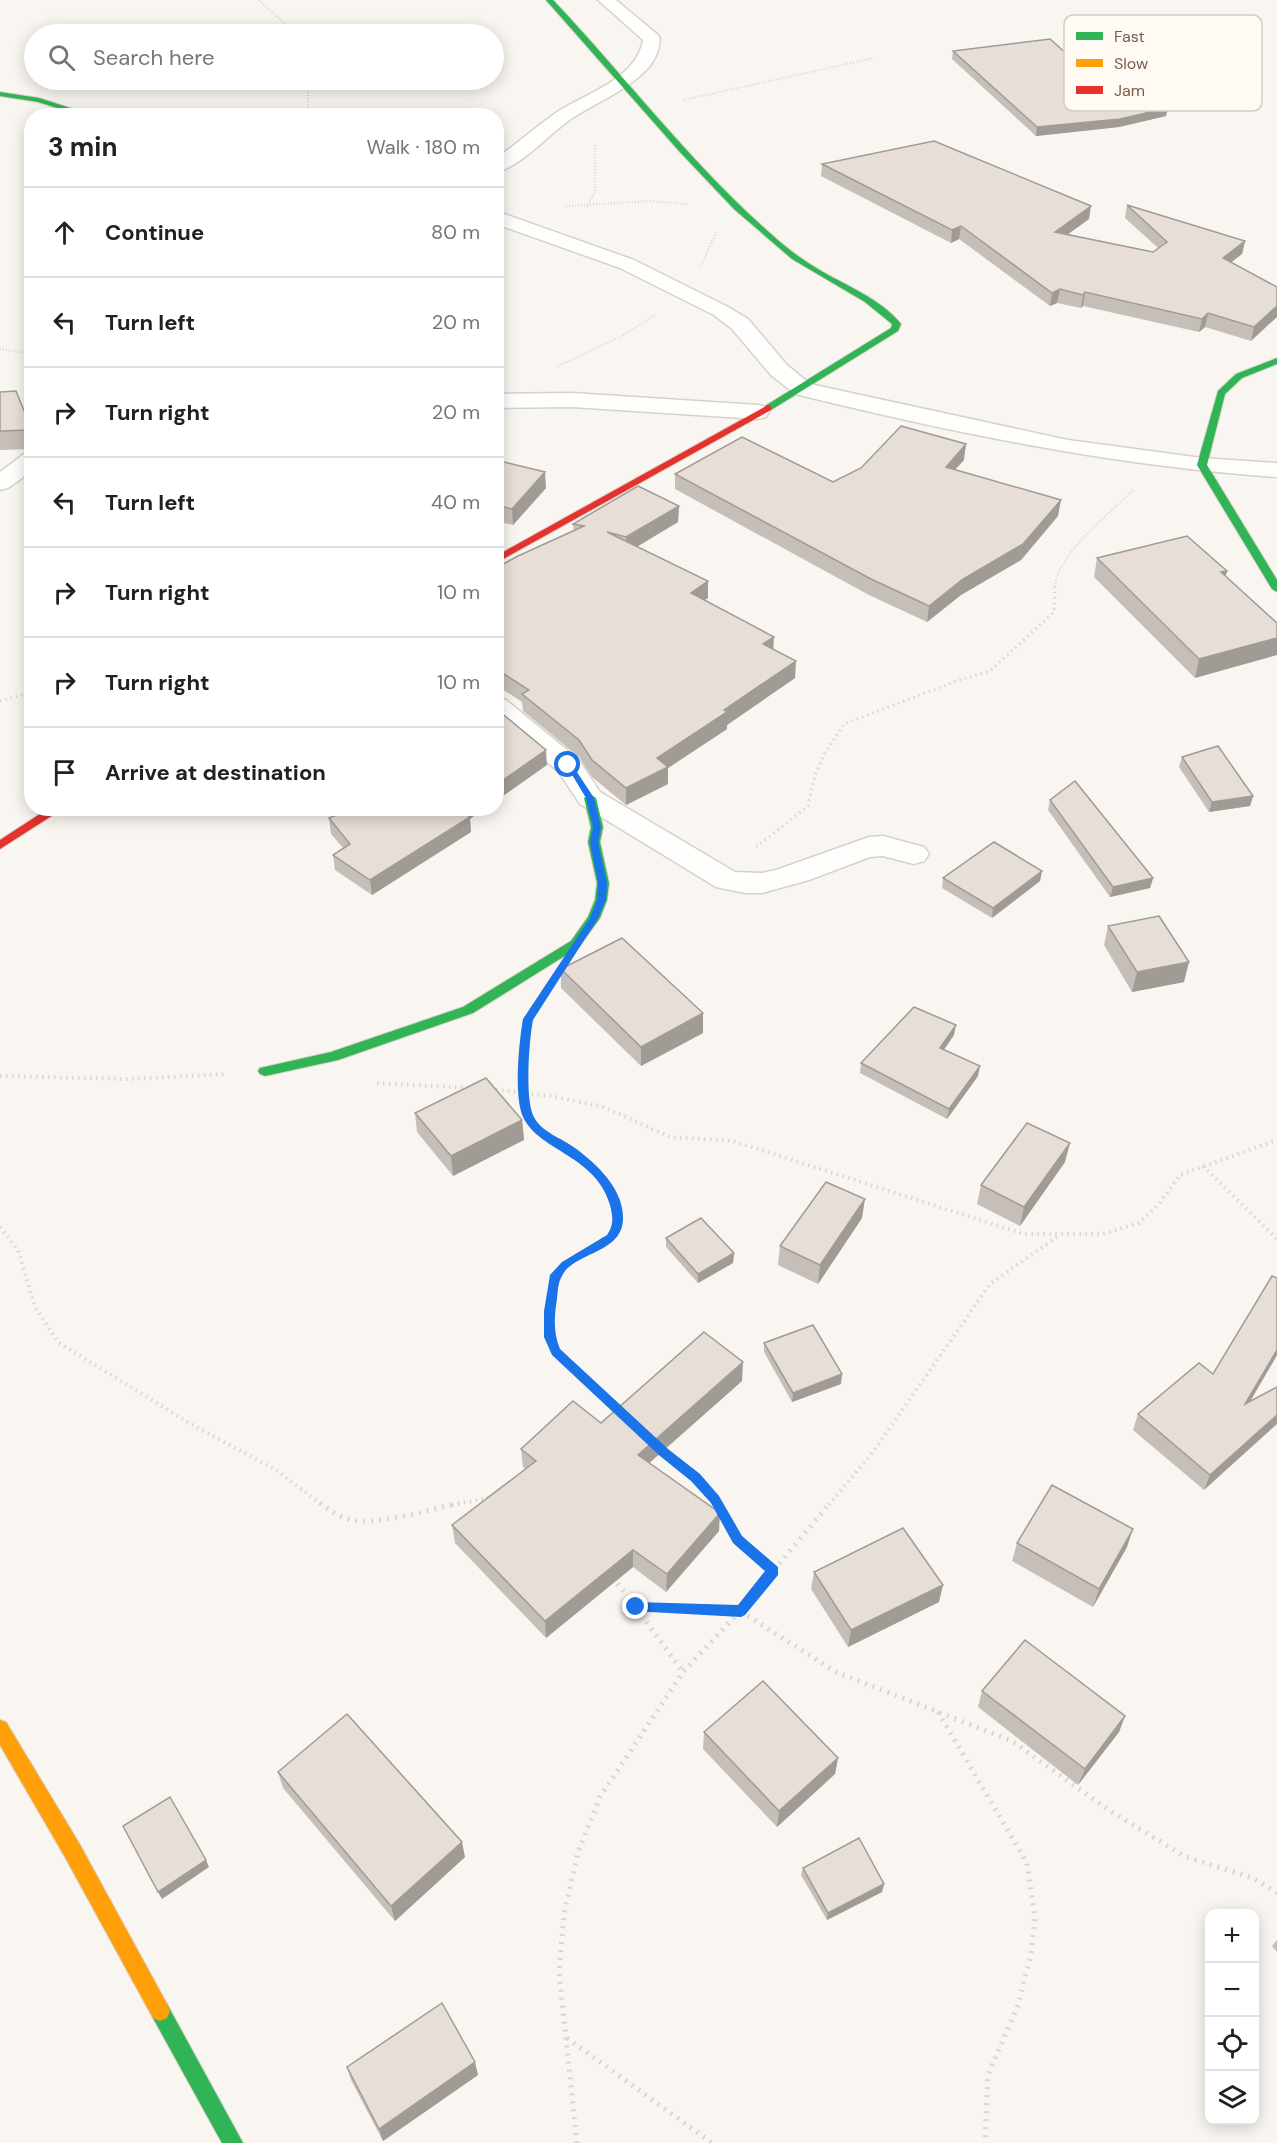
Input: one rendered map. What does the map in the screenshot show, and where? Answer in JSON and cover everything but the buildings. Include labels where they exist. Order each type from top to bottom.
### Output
[{"type":"street","points":[[504,555],[803,389],[895,329],[897,324],[873,305],[803,264],[760,230],[549,0]]},
{"type":"street","points":[[504,161],[567,114],[625,81],[650,54],[652,39],[606,0]]},
{"type":"street","points":[[0,94],[39,100],[66,108]]},
{"type":"street","points":[[504,220],[627,264],[679,289],[740,324],[779,370],[803,389],[1068,447],[1191,464],[1277,470]]},
{"type":"street","points":[[1191,464],[1221,393],[1239,376],[1277,361]]},
{"type":"street","points":[[504,401],[572,400],[758,412]]},
{"type":"street","points":[[0,455],[24,456]]},
{"type":"street","points":[[0,483],[24,464]]},
{"type":"street","points":[[1191,464],[1277,588]]},
{"type":"street","points":[[265,1071],[333,1057],[468,1010],[575,944],[594,918],[602,900],[603,883],[594,842],[597,827],[590,798],[568,765],[504,713]]},
{"type":"street","points":[[590,798],[715,873],[739,884],[777,879],[869,847],[883,846],[914,854]]},
{"type":"street","points":[[0,844],[45,816]]},
{"type":"street","points":[[0,1728],[77,1861],[233,2143]]},
{"type":"path","points":[[259,0],[269,14],[286,24]]},
{"type":"path","points":[[647,107],[874,58]]},
{"type":"path","points":[[308,90],[308,108]]},
{"type":"path","points":[[552,239],[565,222],[587,207],[595,192],[595,146]]},
{"type":"path","points":[[562,206],[587,207],[650,201],[734,204]]},
{"type":"path","points":[[557,366],[652,319],[700,268],[713,237],[734,204]]},
{"type":"path","points":[[0,350],[24,353]]},
{"type":"path","points":[[715,873],[742,857],[808,806],[815,775],[825,753],[844,724],[959,680],[990,671],[1009,656],[1054,612],[1056,575],[1064,560],[1133,489],[1191,464]]},
{"type":"path","points":[[0,701],[24,694]]},
{"type":"path","points":[[532,1011],[524,1038],[525,1106],[529,1119],[541,1132],[588,1163],[612,1194],[618,1216],[617,1229],[611,1238],[566,1265],[556,1275],[550,1311],[549,1337],[556,1352],[623,1414]]},
{"type":"path","points":[[0,1076],[130,1079],[265,1071]]},
{"type":"path","points":[[373,1083],[477,1088]]},
{"type":"path","points":[[489,1089],[604,1107],[670,1137],[733,1141],[1024,1234],[1103,1234],[1139,1223],[1159,1204],[1180,1175],[1277,1140]]},
{"type":"path","points":[[1203,1166],[1277,1239]]},
{"type":"path","points":[[0,1227],[18,1250],[35,1307],[59,1343],[191,1424],[276,1470],[335,1515],[350,1520],[369,1521],[495,1496]]},
{"type":"path","points":[[577,2143],[559,1972],[564,1914],[578,1852],[600,1797],[683,1671],[741,1611],[873,1452],[990,1284],[1059,1235]]},
{"type":"path","points":[[656,1445],[695,1477],[715,1499],[738,1539],[773,1571]]},
{"type":"path","points":[[609,1572],[683,1671]]},
{"type":"path","points":[[636,1607],[741,1611],[836,1672],[1012,1741],[1110,1811],[1185,1857],[1253,1878],[1277,1893]]},
{"type":"path","points":[[938,1711],[1027,1863],[1035,1918],[1031,1954],[1018,2005],[988,2075],[985,2143]]},
{"type":"path","points":[[567,2038],[711,2143]]},
{"type":"traffic: fast","points":[[549,0],[709,179],[737,207],[795,258],[879,307],[897,324],[895,329],[768,408]]},
{"type":"traffic: fast","points":[[0,94],[39,100],[66,108]]},
{"type":"traffic: fast","points":[[1277,361],[1239,376],[1221,393],[1202,465],[1277,589]]},
{"type":"traffic: fast","points":[[265,1071],[333,1057],[468,1010],[575,944],[594,918],[601,900],[603,883],[594,842],[597,827],[590,798]]},
{"type":"traffic: fast","points":[[160,2011],[233,2143]]},
{"type":"traffic: slow","points":[[0,1728],[72,1850],[160,2011]]},
{"type":"traffic: jam","points":[[504,556],[768,408]]},
{"type":"traffic: jam","points":[[0,845],[45,816]]},
{"type":"route","points":[[568,765],[590,798],[597,827],[594,842],[603,883],[602,900],[594,918],[528,1019],[524,1038],[525,1106],[529,1119],[541,1132],[572,1151],[599,1174],[612,1194],[618,1216],[617,1229],[611,1238],[566,1265],[556,1275],[550,1311],[549,1337],[556,1352],[664,1452],[695,1477],[715,1499],[738,1539],[773,1571],[741,1611],[636,1607]]}]
